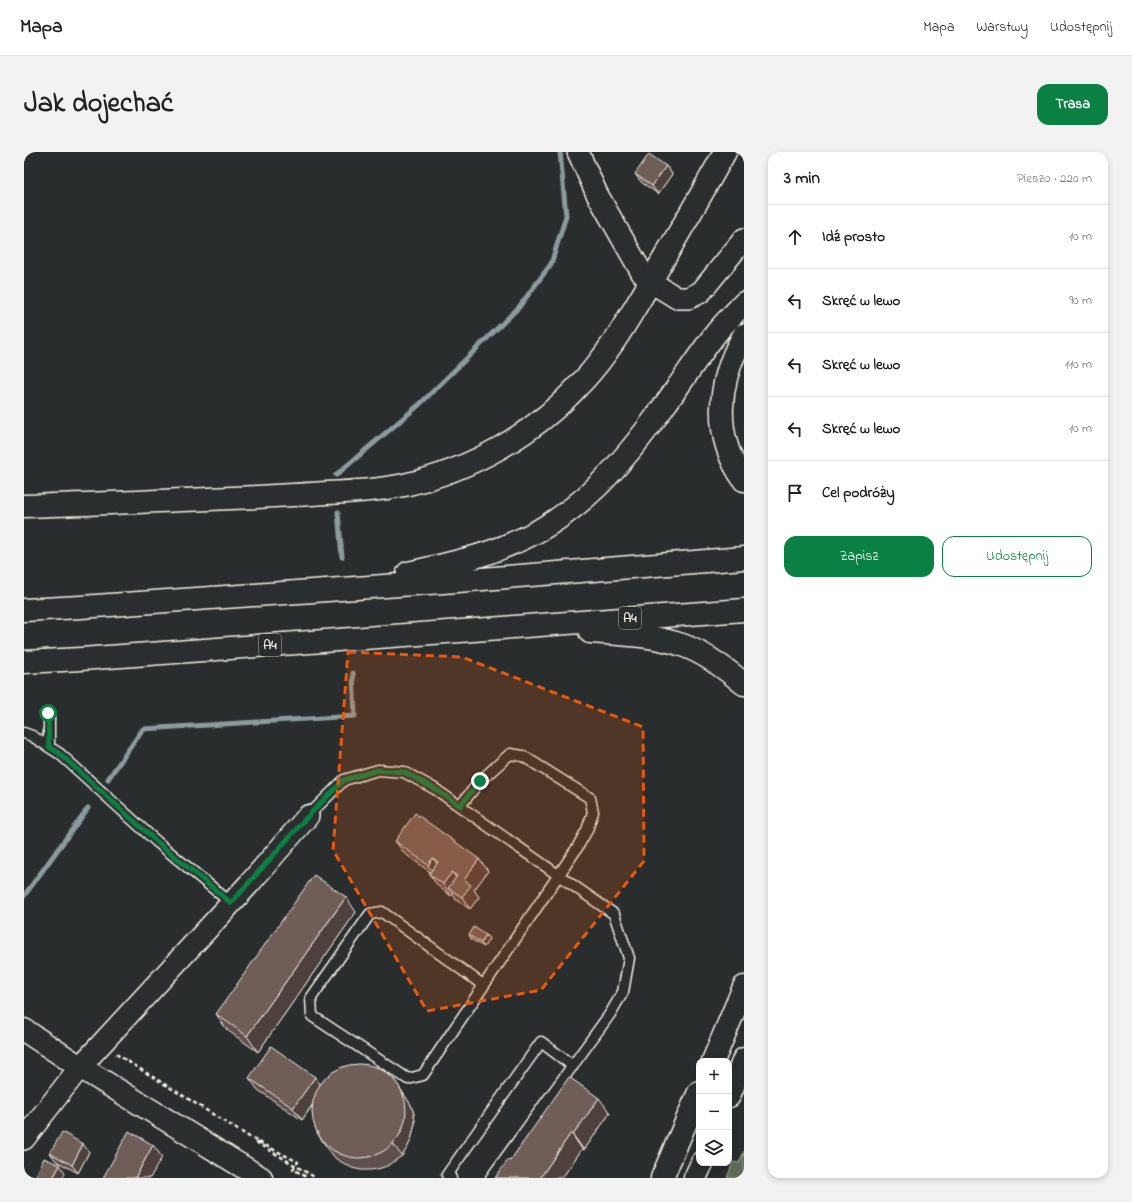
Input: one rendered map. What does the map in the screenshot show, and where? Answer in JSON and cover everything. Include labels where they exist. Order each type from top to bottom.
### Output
[{"type":"main road","points":[[24,506],[348,492],[404,485],[435,476],[464,465],[506,444],[533,427],[567,398],[597,365],[650,282],[687,220],[724,152]]},
{"type":"main road","points":[[331,589],[477,557],[514,543],[544,527],[580,503],[629,452],[665,405],[717,332],[744,303]]},
{"type":"main road","points":[[744,335],[731,360],[726,375],[722,411],[726,444],[732,460],[744,480]]},
{"type":"main road","points":[[24,610],[449,581],[744,558]]},
{"type":"main road","name":"A4","points":[[24,662],[744,610]]},
{"type":"main road","points":[[515,627],[638,636],[681,645],[717,663],[744,684]]},
{"type":"main road","points":[[714,1058],[744,987]]},
{"type":"main road","points":[[24,1030],[80,1067],[261,1178]]},
{"type":"main road","points":[[730,1094],[744,1059]]},
{"type":"main road","points":[[662,1178],[698,1094]]},
{"type":"main road","points":[[695,1178],[701,1166]]},
{"type":"street","points":[[578,152],[597,194],[642,273],[650,282],[677,298],[689,298],[701,292],[744,239]]},
{"type":"street","points":[[24,1139],[80,1067],[231,903],[308,816]]},
{"type":"lane","points":[[48,713],[49,747]]},
{"type":"lane","points":[[24,733],[32,736],[60,754],[157,842],[231,903]]},
{"type":"lane","points":[[460,806],[480,781],[510,754],[524,756],[590,798],[593,812],[587,830],[578,848],[558,875],[423,1075],[408,1079],[312,1016],[310,998],[370,914],[382,912],[483,985]]},
{"type":"lane","points":[[308,816],[344,780],[378,770],[404,772],[435,789],[614,914],[630,958],[623,992],[610,1014],[491,1178]]},
{"type":"lane","points":[[451,1178],[447,1175],[541,1042],[572,1066]]},
{"type":"path","points":[[111,1050],[251,1138],[298,1162],[293,1169],[308,1178]]},
{"type":"path","points":[[295,1165],[316,1178]]},
{"type":"highlighted area","points":[[348,652],[462,657],[643,727],[644,861],[541,990],[427,1011],[333,850]]},
{"type":"green space","points":[[744,1151],[744,1178],[727,1178],[733,1162],[739,1163]]},
{"type":"building","points":[[649,154],[666,166],[652,186],[635,174]]},
{"type":"building","points":[[415,813],[479,859],[464,880],[471,885],[462,897],[448,888],[457,876],[452,872],[443,884],[429,874],[438,862],[433,858],[428,865],[395,841]]},
{"type":"building","points":[[314,875],[346,897],[247,1036],[216,1014]]},
{"type":"building","points":[[474,927],[486,935],[481,943],[469,935]]},
{"type":"building","points":[[271,1046],[315,1077],[293,1108],[249,1078]]},
{"type":"building","points":[[359,1064],[377,1068],[392,1078],[402,1093],[406,1111],[402,1129],[392,1144],[377,1154],[359,1158],[341,1154],[326,1144],[316,1129],[312,1111],[316,1093],[326,1078],[341,1068]]},
{"type":"building","points":[[569,1077],[599,1098],[573,1135],[571,1133],[540,1178],[495,1178],[508,1160],[510,1161]]},
{"type":"building","points":[[129,1131],[153,1145],[135,1178],[103,1178]]},
{"type":"building","points":[[62,1132],[83,1144],[72,1165],[50,1153]]},
{"type":"building","points":[[44,1158],[60,1165],[53,1178],[35,1178]]},
{"type":"waterway","points":[[336,475],[420,404],[519,307],[551,264],[566,216],[560,152]]},
{"type":"waterway","points":[[338,512],[342,557]]},
{"type":"waterway","points":[[108,779],[143,729],[355,716],[353,673]]},
{"type":"waterway","points":[[24,896],[88,808]]},
{"type":"route","points":[[48,713],[49,747],[60,754],[157,842],[231,903],[308,816],[344,780],[378,770],[404,772],[435,789],[460,806],[480,781]]}]
